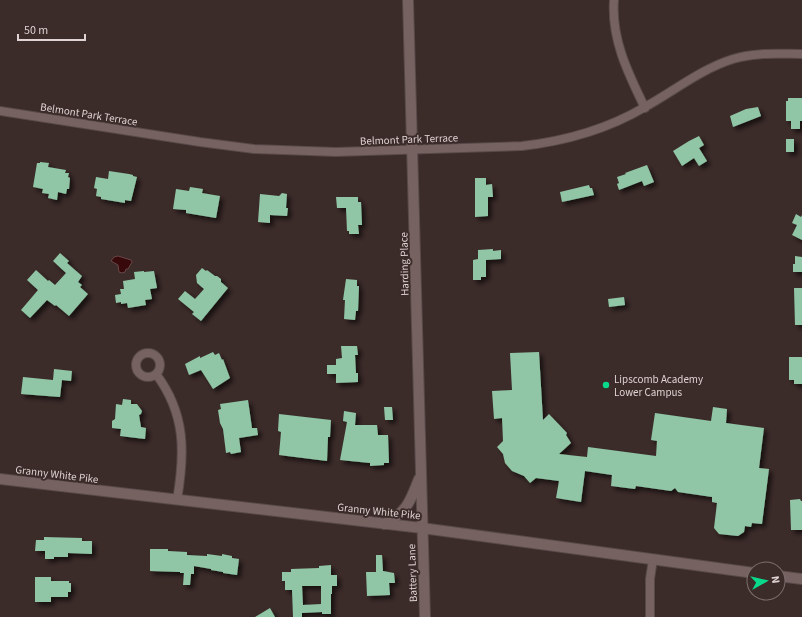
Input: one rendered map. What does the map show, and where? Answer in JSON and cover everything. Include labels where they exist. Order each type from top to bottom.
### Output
[{"type":"main road","name":"Harding Place","points":[[408,0],[422,528]]},
{"type":"main road","points":[[384,524],[397,517],[404,510],[412,496],[421,473]]},
{"type":"main road","name":"Granny White Pike","points":[[0,479],[422,528],[746,572]]},
{"type":"main road","name":"Battery Lane","points":[[422,528],[425,617]]},
{"type":"main road","points":[[786,577],[802,579]]},
{"type":"street","points":[[614,0],[613,17],[616,40],[645,108]]},
{"type":"street","name":"Belmont Park Terrace","points":[[0,111],[254,149],[336,152],[522,146],[545,143],[600,129],[645,108],[705,71],[724,62],[741,57],[756,55],[802,54]]},
{"type":"street","points":[[156,374],[168,393],[180,428],[183,451],[177,500]]},
{"type":"street","points":[[650,617],[650,579],[653,559]]},
{"type":"shaded area","points":[[118,256],[131,260],[132,262],[128,269],[122,273],[119,272],[118,265],[111,261],[114,257]]},
{"type":"building","points":[[788,98],[802,98],[802,121],[800,121],[800,129],[791,129],[791,121],[786,121],[786,101],[788,101]]},
{"type":"building","points":[[758,107],[761,116],[733,127],[730,116],[746,109]]},
{"type":"building","points":[[699,136],[704,145],[699,148],[707,161],[699,166],[694,158],[682,166],[673,151]]},
{"type":"building","points":[[786,139],[794,139],[794,152],[786,152]]},
{"type":"building","points":[[37,163],[49,163],[48,167],[66,170],[65,173],[69,173],[69,189],[67,189],[66,194],[58,192],[57,200],[48,198],[49,194],[42,193],[43,189],[33,187]]},
{"type":"building","points":[[647,165],[654,182],[644,186],[642,181],[619,190],[617,177]]},
{"type":"building","points":[[109,171],[129,174],[137,177],[131,201],[125,200],[125,203],[101,199],[101,197],[96,196],[97,189],[94,188],[96,177],[108,179]]},
{"type":"building","points":[[475,178],[486,178],[486,185],[492,184],[493,197],[488,197],[488,216],[475,217]]},
{"type":"building","points":[[589,185],[590,188],[592,188],[594,195],[562,202],[560,192]]},
{"type":"building","points":[[190,187],[203,189],[202,193],[220,196],[216,218],[186,213],[186,210],[173,209],[176,189],[189,191]]},
{"type":"building","points":[[282,193],[287,194],[287,216],[270,215],[270,223],[258,222],[260,194],[279,196]]},
{"type":"building","points":[[336,197],[358,197],[358,202],[361,202],[362,225],[358,225],[359,234],[349,234],[349,231],[347,231],[346,208],[337,208]]},
{"type":"building","points":[[796,214],[801,217],[802,215],[802,240],[792,235],[797,225],[792,223]]},
{"type":"building","points":[[493,249],[493,251],[501,250],[501,259],[486,260],[486,277],[481,277],[481,280],[473,280],[473,260],[478,259],[478,250]]},
{"type":"building","points":[[60,253],[69,261],[67,263],[82,276],[78,282],[82,285],[80,287],[88,294],[69,316],[56,305],[55,306],[47,300],[30,318],[21,310],[38,290],[27,280],[36,270],[55,285],[66,273],[53,261]]},
{"type":"building","points":[[795,256],[802,257],[802,272],[793,272]]},
{"type":"building","points":[[202,268],[221,279],[221,282],[228,288],[201,321],[192,314],[194,312],[178,299],[185,291],[195,299],[204,289],[197,283],[196,275]]},
{"type":"building","points":[[154,271],[157,288],[150,289],[152,299],[145,300],[146,305],[128,308],[127,303],[116,303],[115,295],[121,294],[120,289],[124,289],[123,281],[135,279],[134,272]]},
{"type":"building","points":[[346,279],[357,280],[357,286],[359,286],[358,311],[356,311],[355,320],[344,319],[345,300],[343,300]]},
{"type":"building","points":[[794,288],[802,288],[802,325],[795,325]]},
{"type":"building","points":[[624,297],[625,305],[609,307],[608,299]]},
{"type":"building","points":[[341,346],[357,346],[358,355],[355,355],[358,382],[336,383],[336,374],[327,374],[327,365],[336,365],[336,359],[342,358]]},
{"type":"building","points":[[213,352],[215,355],[219,353],[222,360],[223,359],[230,378],[213,389],[201,370],[189,375],[185,364],[200,356],[200,358]]},
{"type":"building","points":[[539,352],[543,420],[549,414],[567,433],[566,435],[571,443],[559,454],[587,457],[588,447],[656,456],[657,441],[651,440],[655,413],[711,421],[713,407],[727,409],[726,423],[764,428],[759,468],[769,469],[762,524],[752,523],[751,527],[745,526],[744,532],[738,536],[719,534],[714,528],[717,503],[712,502],[712,497],[678,492],[675,488],[671,491],[636,486],[635,489],[611,486],[612,475],[585,471],[581,502],[556,498],[559,481],[536,478],[530,483],[524,476],[512,471],[505,463],[503,454],[497,447],[503,441],[502,418],[494,419],[492,391],[512,390],[510,353]]},
{"type":"building","points":[[789,357],[802,357],[802,384],[794,384],[794,380],[789,380]]},
{"type":"building","points":[[54,369],[72,371],[71,381],[62,380],[60,397],[21,394],[23,377],[53,380]]},
{"type":"building","points":[[123,399],[131,400],[131,404],[137,404],[142,411],[139,415],[141,427],[146,428],[145,439],[120,436],[121,429],[112,428],[112,421],[115,419],[116,404],[122,405]]},
{"type":"building","points":[[248,400],[252,428],[257,428],[258,435],[239,438],[241,452],[231,454],[230,452],[226,453],[223,429],[220,423],[218,410],[221,409],[220,404]]},
{"type":"building","points":[[384,407],[392,407],[393,420],[385,420]]},
{"type":"building","points":[[344,411],[356,413],[355,425],[377,425],[378,435],[388,435],[389,463],[370,466],[370,463],[340,460],[347,422],[343,421]]},
{"type":"building","points":[[279,414],[331,420],[330,437],[328,437],[327,461],[279,455],[281,432],[278,431]]},
{"type":"building","points":[[800,499],[802,501],[802,530],[791,530],[790,500]]},
{"type":"building","points":[[44,537],[82,538],[82,541],[92,541],[92,554],[68,553],[68,557],[54,557],[54,559],[45,559],[45,551],[35,551],[36,540],[44,540]]},
{"type":"building","points":[[150,549],[168,549],[168,551],[187,552],[187,555],[207,556],[207,554],[222,556],[222,554],[232,556],[232,558],[239,559],[237,575],[194,566],[194,574],[191,574],[190,585],[183,585],[184,573],[150,571]]},
{"type":"building","points":[[376,555],[382,555],[383,571],[394,573],[395,583],[389,583],[390,595],[367,596],[366,572],[376,572]]},
{"type":"building","points":[[331,565],[331,575],[337,575],[337,586],[332,586],[331,614],[322,614],[322,612],[302,613],[302,617],[293,617],[292,590],[285,590],[285,581],[282,581],[282,572],[291,572],[291,569],[319,568],[319,566]],"holes":[[[302,586],[321,586],[321,604],[303,605]]]},
{"type":"building","points":[[35,577],[51,577],[51,581],[69,581],[69,583],[71,583],[71,592],[68,592],[68,597],[51,597],[51,602],[35,602]]},
{"type":"building","points":[[270,608],[275,617],[255,617]]},
{"type":"place","name":"Lipscomb Academy Lower Campus","points":[[606,385]]}]
